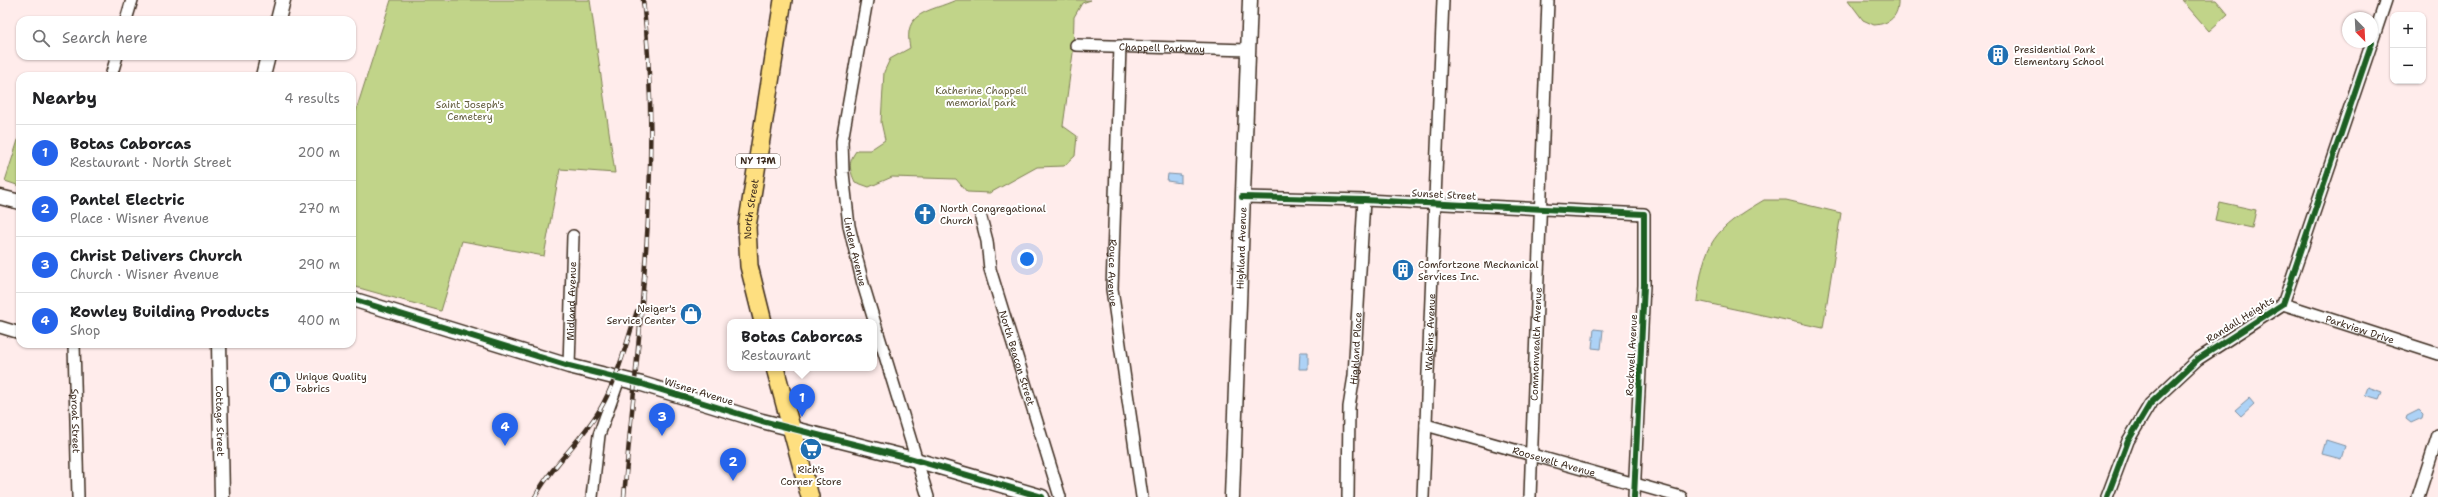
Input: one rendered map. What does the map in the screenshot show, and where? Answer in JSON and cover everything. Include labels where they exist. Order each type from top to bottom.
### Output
[{"type":"main road","name":"North Street","points":[[762,319],[748,266],[747,227],[783,0]]},
{"type":"main road","points":[[776,371],[810,497]]},
{"type":"street","points":[[127,16],[132,0]]},
{"type":"street","points":[[279,16],[283,0]]},
{"type":"street","name":"Linden Avenue","points":[[867,0],[842,141],[843,173],[849,226],[863,284],[873,319]]},
{"type":"street","name":"Highland Avenue","points":[[1232,497],[1250,0]]},
{"type":"street","name":"Watkins Avenue","points":[[1423,497],[1443,0]]},
{"type":"street","name":"Commonwealth Avenue","points":[[1530,497],[1548,0]]},
{"type":"street","name":"Randall Heights","points":[[2378,24],[2386,0]]},
{"type":"street","name":"Chappell Parkway","points":[[1076,45],[1248,50]]},
{"type":"street","name":"Royce Avenue","points":[[1120,46],[1112,289],[1142,497]]},
{"type":"street","name":"Randall Heights","points":[[2107,497],[2128,442],[2150,404],[2198,359],[2283,304],[2370,48]]},
{"type":"street","points":[[112,72],[116,60]]},
{"type":"street","points":[[264,72],[267,60]]},
{"type":"street","points":[[0,197],[16,201]]},
{"type":"street","name":"Sunset Street","points":[[1242,197],[1364,200],[1644,214]]},
{"type":"street","name":"Highland Place","points":[[1348,497],[1349,407],[1354,376],[1364,200]]},
{"type":"street","name":"Rockwell Avenue","points":[[1634,497],[1644,285],[1644,214]]},
{"type":"street","name":"North Beacon Street","points":[[980,218],[987,241],[990,269],[1060,497]]},
{"type":"street","name":"Midland Avenue","points":[[569,366],[573,236]]},
{"type":"street","name":"Wisner Avenue","points":[[356,300],[569,366],[791,429],[916,461],[1042,497]]},
{"type":"street","name":"Parkview Drive","points":[[2283,304],[2438,354]]},
{"type":"street","points":[[0,327],[16,332]]},
{"type":"street","name":"Linden Avenue","points":[[877,331],[928,497]]},
{"type":"street","name":"Sproat Street","points":[[71,348],[78,497]]},
{"type":"street","name":"Cottage Street","points":[[219,348],[222,497]]},
{"type":"street","points":[[592,497],[599,435],[619,379]]},
{"type":"street","name":"Roosevelt Avenue","points":[[1426,425],[1681,497]]},
{"type":"street","points":[[2418,497],[2438,435]]},
{"type":"green space","name":"Saint Joseph's Cemetery","points":[[391,0],[590,0],[615,173],[560,169],[544,256],[462,241],[441,311],[356,287],[356,110]]},
{"type":"green space","name":"Katherine Chappell memorial park","points":[[956,0],[1091,0],[1082,3],[1074,17],[1073,53],[1063,126],[1077,136],[1075,156],[1064,166],[1037,167],[990,193],[967,192],[956,179],[892,177],[869,187],[855,182],[850,165],[854,154],[857,150],[870,150],[885,140],[881,122],[884,72],[890,59],[910,48],[910,27],[914,20],[928,11]]},
{"type":"green space","points":[[1848,0],[1898,0],[1898,6],[1895,15],[1889,21],[1874,25],[1863,20]]},
{"type":"green space","points":[[2182,0],[2216,0],[2228,14],[2209,31]]},
{"type":"green space","points":[[16,147],[16,185],[5,181]]},
{"type":"green space","points":[[1764,200],[1786,200],[1841,213],[1823,328],[1697,301],[1703,265],[1714,240],[1733,220]]},
{"type":"green space","points":[[2219,202],[2256,210],[2252,228],[2215,220]]},
{"type":"water","points":[[1168,174],[1181,175],[1181,183],[1167,181]]},
{"type":"water","points":[[1594,329],[1603,330],[1601,349],[1592,348]]},
{"type":"water","points":[[1300,352],[1308,352],[1308,369],[1299,369]]},
{"type":"water","points":[[2368,387],[2382,392],[2379,399],[2365,395]]},
{"type":"water","points":[[2249,398],[2254,404],[2241,416],[2235,410]]},
{"type":"water","points":[[2419,410],[2423,414],[2422,418],[2411,423],[2406,419],[2407,416]]},
{"type":"water","points":[[2326,440],[2345,446],[2341,459],[2322,454]]},
{"type":"railway","points":[[624,497],[641,311],[649,187],[650,124],[648,62],[643,0]]},
{"type":"railway","points":[[535,497],[550,474],[599,411],[621,362],[637,311]]},
{"type":"cycle path","points":[[2107,497],[2128,441],[2150,404],[2198,359],[2283,304],[2370,48]]},
{"type":"cycle path","points":[[1242,197],[1364,200],[1644,214],[1644,285],[1634,497]]},
{"type":"cycle path","points":[[356,300],[569,366],[642,384],[762,421],[909,458],[1042,497]]},
{"type":"place","name":"Presidential Park Elementary School","points":[[1998,55]]},
{"type":"place","name":"North Congregational Church","points":[[925,214]]},
{"type":"place","name":"Comfortzone Mechanical Services Inc.","points":[[1403,270]]},
{"type":"place","name":"Neiger's Service Center","points":[[691,314]]},
{"type":"place","name":"Unique Quality Fabrics","points":[[280,382]]},
{"type":"place","name":"Botas Caborcas","points":[[802,417]]},
{"type":"place","name":"Christ Delivers Church","points":[[662,436]]},
{"type":"place","name":"Rowley Building Products","points":[[505,446]]},
{"type":"place","name":"Rich's Corner Store","points":[[811,449]]},
{"type":"place","name":"Pantel Electric","points":[[733,481]]}]
